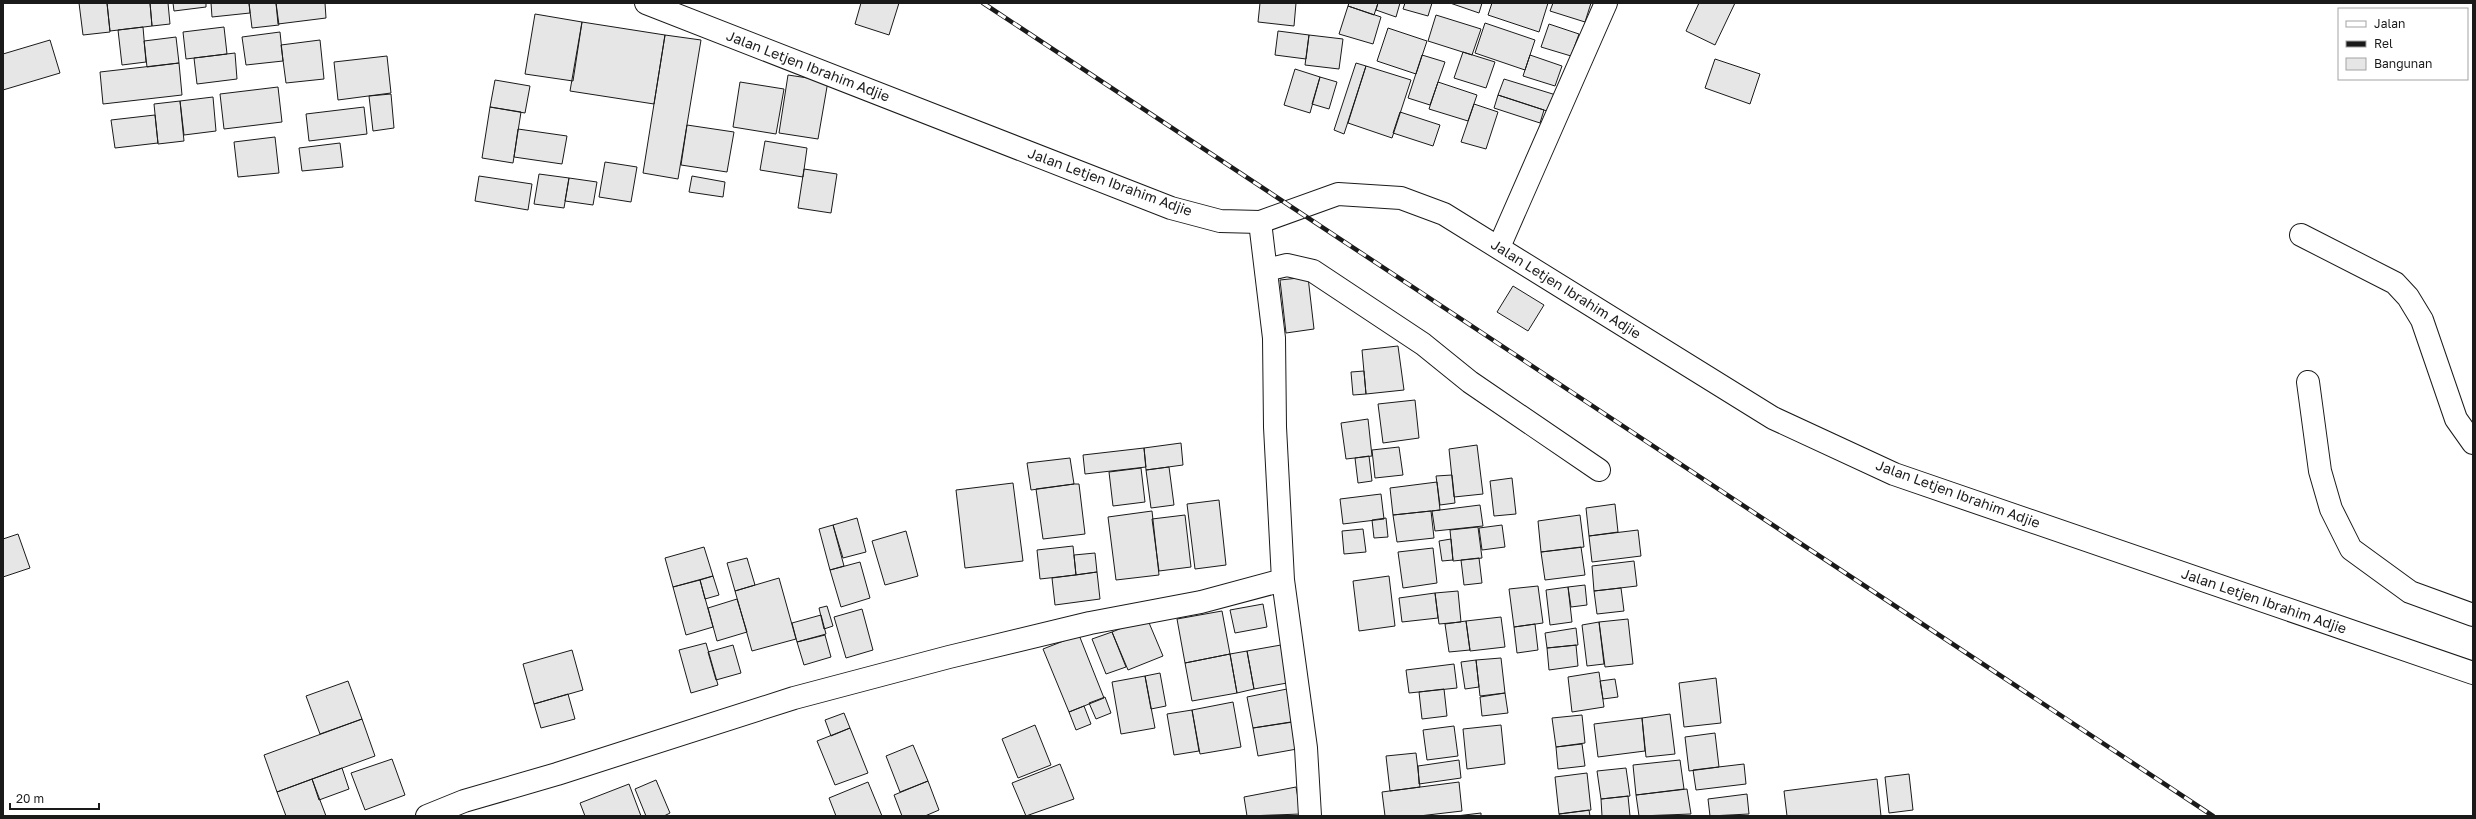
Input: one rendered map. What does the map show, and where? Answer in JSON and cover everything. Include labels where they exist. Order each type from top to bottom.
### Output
[{"type":"main road","name":"Jalan Letjen Ibrahim Adjie","points":[[646,3],[1171,208],[1220,221],[1260,222],[1338,194],[1401,198],[1444,214],[1773,418],[1894,474],[2473,674]]},
{"type":"main road","points":[[1499,247],[1606,3]]},
{"type":"main road","points":[[1260,222],[1274,338],[1275,427],[1283,580],[1306,748],[1310,816]]},
{"type":"main road","points":[[2301,235],[2395,284],[2408,297],[2422,320],[2456,419],[2473,443]]},
{"type":"main road","points":[[1266,270],[1287,265],[1313,271],[1423,344],[1470,382],[1599,470]]},
{"type":"main road","points":[[2308,382],[2320,471],[2331,509],[2351,548],[2410,592],[2473,615]]},
{"type":"main road","points":[[427,816],[468,808],[556,774],[794,698],[949,657],[1090,624],[1201,602],[1283,580]]},
{"type":"building","points":[[79,3],[107,3],[110,32],[83,35]]},
{"type":"building","points":[[107,3],[150,3],[152,26],[110,31]]},
{"type":"building","points":[[150,3],[168,3],[170,24],[152,26]]},
{"type":"building","points":[[173,3],[206,3],[206,7],[174,11]]},
{"type":"building","points":[[211,3],[249,3],[250,13],[212,17]]},
{"type":"building","points":[[249,3],[276,3],[279,25],[252,28]]},
{"type":"building","points":[[276,3],[325,3],[326,18],[278,24]]},
{"type":"building","points":[[861,3],[899,3],[889,35],[855,24]]},
{"type":"building","points":[[1260,3],[1296,3],[1294,26],[1258,22]]},
{"type":"building","points":[[1349,3],[1378,3],[1374,15],[1348,6]]},
{"type":"building","points":[[1378,3],[1400,3],[1396,17],[1376,10]]},
{"type":"building","points":[[1405,3],[1432,3],[1428,16],[1403,9]]},
{"type":"building","points":[[1450,3],[1482,3],[1479,13]]},
{"type":"building","points":[[1492,3],[1548,3],[1539,32],[1488,15]]},
{"type":"building","points":[[1553,3],[1591,3],[1585,22],[1550,11]]},
{"type":"building","points":[[1699,3],[1735,3],[1715,45],[1686,31]]},
{"type":"building","points":[[1348,6],[1381,17],[1373,44],[1339,34]]},
{"type":"building","points":[[535,14],[582,22],[573,81],[525,74]]},
{"type":"building","points":[[1436,15],[1481,29],[1472,55],[1428,41]]},
{"type":"building","points":[[582,22],[665,35],[654,104],[570,91]]},
{"type":"building","points":[[1485,23],[1535,40],[1525,70],[1475,53]]},
{"type":"building","points":[[1549,24],[1579,34],[1571,56],[1541,47]]},
{"type":"building","points":[[143,27],[146,62],[122,65],[118,30]]},
{"type":"building","points":[[224,27],[227,54],[186,59],[183,32]]},
{"type":"building","points":[[1388,28],[1427,41],[1416,74],[1377,61]]},
{"type":"building","points":[[1278,31],[1309,35],[1306,59],[1275,55]]},
{"type":"building","points":[[280,32],[283,61],[246,65],[242,37]]},
{"type":"building","points":[[665,35],[701,40],[678,179],[643,173]]},
{"type":"building","points":[[1309,35],[1343,39],[1339,69],[1305,65]]},
{"type":"building","points":[[176,37],[179,63],[147,67],[144,41]]},
{"type":"building","points":[[50,40],[60,73],[3,90],[3,54]]},
{"type":"building","points":[[320,40],[324,79],[286,83],[281,45]]},
{"type":"building","points":[[1463,52],[1495,62],[1486,88],[1454,78]]},
{"type":"building","points":[[235,53],[237,79],[197,84],[194,58]]},
{"type":"building","points":[[1422,55],[1445,62],[1430,105],[1408,98]]},
{"type":"building","points":[[1530,55],[1562,66],[1555,86],[1523,76]]},
{"type":"building","points":[[387,56],[391,93],[338,100],[334,62]]},
{"type":"building","points":[[1715,59],[1760,74],[1750,104],[1705,88]]},
{"type":"building","points":[[179,63],[182,95],[103,104],[100,72]]},
{"type":"building","points":[[1356,63],[1366,66],[1344,134],[1334,130]]},
{"type":"building","points":[[1366,66],[1411,80],[1392,138],[1348,123]]},
{"type":"building","points":[[1295,69],[1320,77],[1310,113],[1284,105]]},
{"type":"building","points":[[788,75],[828,81],[818,139],[779,133]]},
{"type":"building","points":[[1320,77],[1337,82],[1329,109],[1312,104]]},
{"type":"building","points":[[1504,79],[1556,95],[1550,112],[1498,95]]},
{"type":"building","points":[[495,80],[530,86],[525,113],[490,107]]},
{"type":"building","points":[[740,82],[784,89],[776,134],[733,127]]},
{"type":"building","points":[[1438,82],[1477,95],[1468,121],[1429,109]]},
{"type":"building","points":[[278,87],[282,122],[224,129],[220,94]]},
{"type":"building","points":[[391,94],[394,128],[373,131],[369,96]]},
{"type":"building","points":[[1498,95],[1544,110],[1540,123],[1494,108]]},
{"type":"building","points":[[213,97],[216,131],[184,135],[180,101]]},
{"type":"building","points":[[180,101],[184,141],[158,144],[154,104]]},
{"type":"building","points":[[1474,104],[1498,112],[1486,149],[1461,142]]},
{"type":"building","points":[[364,107],[367,134],[309,141],[306,114]]},
{"type":"building","points":[[490,107],[521,112],[513,163],[482,158]]},
{"type":"building","points":[[1400,112],[1440,125],[1433,146],[1393,133]]},
{"type":"building","points":[[155,115],[158,143],[115,148],[111,120]]},
{"type":"building","points":[[687,125],[734,132],[727,172],[681,165]]},
{"type":"building","points":[[518,129],[567,136],[562,164],[514,157]]},
{"type":"building","points":[[275,137],[279,173],[238,177],[234,142]]},
{"type":"building","points":[[765,141],[807,148],[803,177],[760,170]]},
{"type":"building","points":[[340,143],[343,167],[302,171],[299,148]]},
{"type":"building","points":[[605,162],[637,167],[631,202],[599,197]]},
{"type":"building","points":[[804,169],[837,174],[831,213],[798,208]]},
{"type":"building","points":[[539,174],[569,178],[564,208],[534,204]]},
{"type":"building","points":[[479,176],[532,184],[528,210],[475,201]]},
{"type":"building","points":[[692,176],[725,182],[723,197],[689,192]]},
{"type":"building","points":[[569,178],[597,182],[593,205],[565,201]]},
{"type":"building","points":[[1308,277],[1314,329],[1286,333],[1280,280]]},
{"type":"building","points":[[1513,286],[1544,305],[1528,331],[1497,312]]},
{"type":"building","points":[[1398,346],[1404,390],[1366,394],[1362,350]]},
{"type":"building","points":[[1364,371],[1366,394],[1353,395],[1351,372]]},
{"type":"building","points":[[1415,400],[1419,438],[1383,443],[1378,404]]},
{"type":"building","points":[[1368,419],[1372,456],[1346,459],[1341,423]]},
{"type":"building","points":[[1181,443],[1183,465],[1146,470],[1144,448]]},
{"type":"building","points":[[1477,445],[1483,494],[1454,497],[1449,449]]},
{"type":"building","points":[[1399,447],[1403,475],[1375,478],[1372,450]]},
{"type":"building","points":[[1144,448],[1146,467],[1085,474],[1083,455]]},
{"type":"building","points":[[1369,456],[1372,481],[1358,483],[1355,458]]},
{"type":"building","points":[[1070,458],[1074,484],[1031,490],[1027,463]]},
{"type":"building","points":[[1169,467],[1174,505],[1151,508],[1146,470]]},
{"type":"building","points":[[1141,468],[1145,502],[1113,506],[1109,472]]},
{"type":"building","points":[[1452,475],[1455,503],[1440,505],[1436,476]]},
{"type":"building","points":[[1512,478],[1516,514],[1494,516],[1490,481]]},
{"type":"building","points":[[1437,482],[1440,510],[1393,515],[1390,488]]},
{"type":"building","points":[[1013,483],[1023,561],[965,568],[956,490]]},
{"type":"building","points":[[1079,484],[1085,534],[1043,539],[1036,489]]},
{"type":"building","points":[[1381,494],[1384,519],[1343,524],[1340,499]]},
{"type":"building","points":[[1219,500],[1226,565],[1195,569],[1187,504]]},
{"type":"building","points":[[1615,504],[1618,532],[1589,536],[1586,508]]},
{"type":"building","points":[[1480,505],[1483,526],[1435,531],[1432,511]]},
{"type":"building","points":[[1152,511],[1159,575],[1116,580],[1108,517]]},
{"type":"building","points":[[1431,511],[1434,538],[1397,542],[1393,515]]},
{"type":"building","points":[[1185,515],[1191,567],[1159,571],[1152,519]]},
{"type":"building","points":[[1580,515],[1584,547],[1541,552],[1538,521]]},
{"type":"building","points":[[857,518],[866,552],[843,558],[833,525]]},
{"type":"building","points":[[1386,518],[1388,537],[1374,538],[1372,520]]},
{"type":"building","points":[[833,525],[844,566],[830,570],[819,529]]},
{"type":"building","points":[[1502,525],[1505,547],[1482,550],[1479,528]]},
{"type":"building","points":[[1478,527],[1482,558],[1453,561],[1450,530]]},
{"type":"building","points":[[1363,529],[1366,552],[1344,554],[1342,531]]},
{"type":"building","points":[[1638,530],[1641,556],[1592,562],[1589,536]]},
{"type":"building","points":[[906,531],[918,576],[885,585],[872,541]]},
{"type":"building","points":[[18,534],[30,568],[3,577],[3,539]]},
{"type":"building","points":[[1451,539],[1453,560],[1442,561],[1439,541]]},
{"type":"building","points":[[1073,546],[1076,575],[1040,579],[1037,550]]},
{"type":"building","points":[[704,547],[713,576],[673,587],[665,558]]},
{"type":"building","points":[[1581,547],[1585,575],[1545,580],[1541,552]]},
{"type":"building","points":[[1433,548],[1437,583],[1403,588],[1398,552]]},
{"type":"building","points":[[1095,553],[1097,572],[1076,575],[1074,555]]},
{"type":"building","points":[[747,558],[755,585],[735,591],[727,563]]},
{"type":"building","points":[[1479,558],[1482,583],[1464,585],[1461,560]]},
{"type":"building","points":[[1634,561],[1637,586],[1594,591],[1592,566]]},
{"type":"building","points":[[860,562],[870,598],[841,607],[830,570]]},
{"type":"building","points":[[1097,572],[1100,599],[1055,605],[1052,578]]},
{"type":"building","points":[[713,576],[719,595],[705,599],[700,580]]},
{"type":"building","points":[[1389,576],[1395,626],[1359,631],[1353,581]]},
{"type":"building","points":[[779,578],[796,639],[752,651],[735,591]]},
{"type":"building","points":[[700,580],[713,627],[686,635],[673,587]]},
{"type":"building","points":[[1585,585],[1587,605],[1571,607],[1568,587]]},
{"type":"building","points":[[1538,586],[1543,623],[1514,627],[1509,589]]},
{"type":"building","points":[[1568,587],[1572,622],[1550,625],[1546,590]]},
{"type":"building","points":[[1621,588],[1624,611],[1597,614],[1594,591]]},
{"type":"building","points":[[1458,591],[1461,622],[1439,624],[1435,593]]},
{"type":"building","points":[[1435,593],[1438,618],[1402,622],[1399,598]]},
{"type":"building","points":[[737,599],[747,632],[717,641],[708,608]]},
{"type":"building","points":[[1263,604],[1267,627],[1235,633],[1230,610]]},
{"type":"building","points":[[827,606],[833,626],[824,629],[819,608]]},
{"type":"building","points":[[862,609],[873,650],[846,658],[834,617]]},
{"type":"building","points":[[1222,611],[1230,654],[1185,663],[1177,619]]},
{"type":"building","points":[[821,615],[826,634],[797,642],[792,623]]},
{"type":"building","points":[[1501,617],[1505,647],[1470,651],[1466,621]]},
{"type":"building","points":[[1147,618],[1163,656],[1128,670],[1112,632]]},
{"type":"building","points":[[1628,619],[1633,664],[1605,667],[1599,622]]},
{"type":"building","points":[[1466,621],[1470,650],[1449,652],[1445,624]]},
{"type":"building","points":[[1599,622],[1604,664],[1587,666],[1582,625]]},
{"type":"building","points":[[1535,624],[1538,650],[1517,653],[1514,627]]},
{"type":"building","points":[[1576,628],[1578,645],[1547,648],[1545,633]]},
{"type":"building","points":[[1112,632],[1126,667],[1106,674],[1092,639]]},
{"type":"building","points":[[825,635],[831,657],[804,665],[797,642]]},
{"type":"building","points":[[1079,635],[1104,698],[1069,712],[1043,649]]},
{"type":"building","points":[[706,643],[718,685],[691,693],[679,650]]},
{"type":"building","points":[[733,645],[741,673],[716,680],[708,652]]},
{"type":"building","points":[[1281,645],[1287,683],[1254,689],[1247,651]]},
{"type":"building","points":[[1576,645],[1578,666],[1549,670],[1547,648]]},
{"type":"building","points":[[572,650],[583,690],[534,704],[523,664]]},
{"type":"building","points":[[1247,651],[1254,689],[1237,693],[1230,654]]},
{"type":"building","points":[[1230,654],[1237,693],[1192,701],[1185,663]]},
{"type":"building","points":[[1501,658],[1505,693],[1480,696],[1476,660]]},
{"type":"building","points":[[1476,660],[1479,687],[1465,689],[1461,662]]},
{"type":"building","points":[[1454,664],[1457,688],[1409,693],[1406,670]]},
{"type":"building","points":[[1599,672],[1604,707],[1572,712],[1568,677]]},
{"type":"building","points":[[1160,673],[1166,706],[1151,709],[1145,676]]},
{"type":"building","points":[[1145,676],[1155,728],[1121,734],[1112,682]]},
{"type":"building","points":[[1716,678],[1721,723],[1684,727],[1679,683]]},
{"type":"building","points":[[1615,679],[1618,697],[1603,699],[1600,681]]},
{"type":"building","points":[[348,681],[362,719],[320,734],[306,696]]},
{"type":"building","points":[[1292,688],[1297,721],[1253,728],[1247,697]]},
{"type":"building","points":[[1444,689],[1447,716],[1422,719],[1419,692]]},
{"type":"building","points":[[1505,693],[1508,713],[1482,716],[1480,697]]},
{"type":"building","points":[[568,694],[575,719],[541,728],[534,704]]},
{"type":"building","points":[[1105,697],[1111,713],[1096,719],[1089,703]]},
{"type":"building","points":[[1233,702],[1241,747],[1200,754],[1192,710]]},
{"type":"building","points":[[1084,706],[1091,724],[1076,730],[1069,712]]},
{"type":"building","points":[[1192,710],[1199,751],[1174,755],[1167,714]]},
{"type":"building","points":[[844,713],[850,728],[831,736],[825,720]]},
{"type":"building","points":[[1670,714],[1675,754],[1646,757],[1642,718]]},
{"type":"building","points":[[1582,715],[1585,743],[1556,747],[1552,718]]},
{"type":"building","points":[[1642,718],[1645,751],[1598,757],[1594,724]]},
{"type":"building","points":[[362,719],[375,756],[277,792],[264,755]]},
{"type":"building","points":[[1293,722],[1297,749],[1258,756],[1253,728]]},
{"type":"building","points":[[1035,725],[1051,765],[1018,778],[1002,739]]},
{"type":"building","points":[[1501,725],[1505,764],[1467,769],[1463,729]]},
{"type":"building","points":[[1454,726],[1458,756],[1427,760],[1423,730]]},
{"type":"building","points":[[850,728],[868,773],[835,785],[817,741]]},
{"type":"building","points":[[1715,733],[1719,767],[1689,771],[1685,737]]},
{"type":"building","points":[[1582,744],[1585,766],[1558,769],[1556,747]]},
{"type":"building","points":[[913,745],[928,781],[900,792],[886,756]]},
{"type":"building","points":[[1416,753],[1420,787],[1390,791],[1386,756]]},
{"type":"building","points":[[392,759],[405,795],[365,810],[351,773]]},
{"type":"building","points":[[1459,760],[1461,778],[1419,784],[1418,766]]},
{"type":"building","points":[[1680,760],[1684,789],[1636,795],[1633,765]]},
{"type":"building","points":[[1060,764],[1074,799],[1026,816],[1012,783]]},
{"type":"building","points":[[1744,764],[1746,784],[1696,790],[1693,770]]},
{"type":"building","points":[[342,768],[349,789],[319,800],[312,779]]},
{"type":"building","points":[[1626,768],[1630,796],[1601,799],[1597,771]]},
{"type":"building","points":[[1587,773],[1591,810],[1559,814],[1555,777]]},
{"type":"building","points":[[1909,774],[1913,810],[1889,813],[1885,777]]},
{"type":"building","points":[[312,779],[326,816],[286,816],[277,792]]},
{"type":"building","points":[[1877,779],[1881,816],[1787,816],[1784,791]]},
{"type":"building","points":[[656,780],[670,813],[664,816],[646,816],[635,789]]},
{"type":"building","points":[[928,781],[939,810],[925,816],[902,816],[894,795]]},
{"type":"building","points":[[868,782],[882,816],[836,816],[829,798]]},
{"type":"building","points":[[1459,782],[1462,811],[1419,816],[1385,816],[1382,792]]},
{"type":"building","points":[[629,784],[641,816],[585,816],[580,803]]},
{"type":"building","points":[[1296,787],[1301,814],[1247,816],[1244,797]]},
{"type":"building","points":[[1687,789],[1691,814],[1639,816],[1636,795]]},
{"type":"building","points":[[1747,794],[1749,814],[1710,816],[1708,799]]},
{"type":"building","points":[[1628,796],[1630,816],[1602,816],[1601,799]]},
{"type":"building","points":[[1589,810],[1590,816],[1560,816],[1559,814]]},
{"type":"building","points":[[1481,813],[1481,816],[1456,816]]},
{"type":"railway","points":[[983,3],[2213,816]]}]
